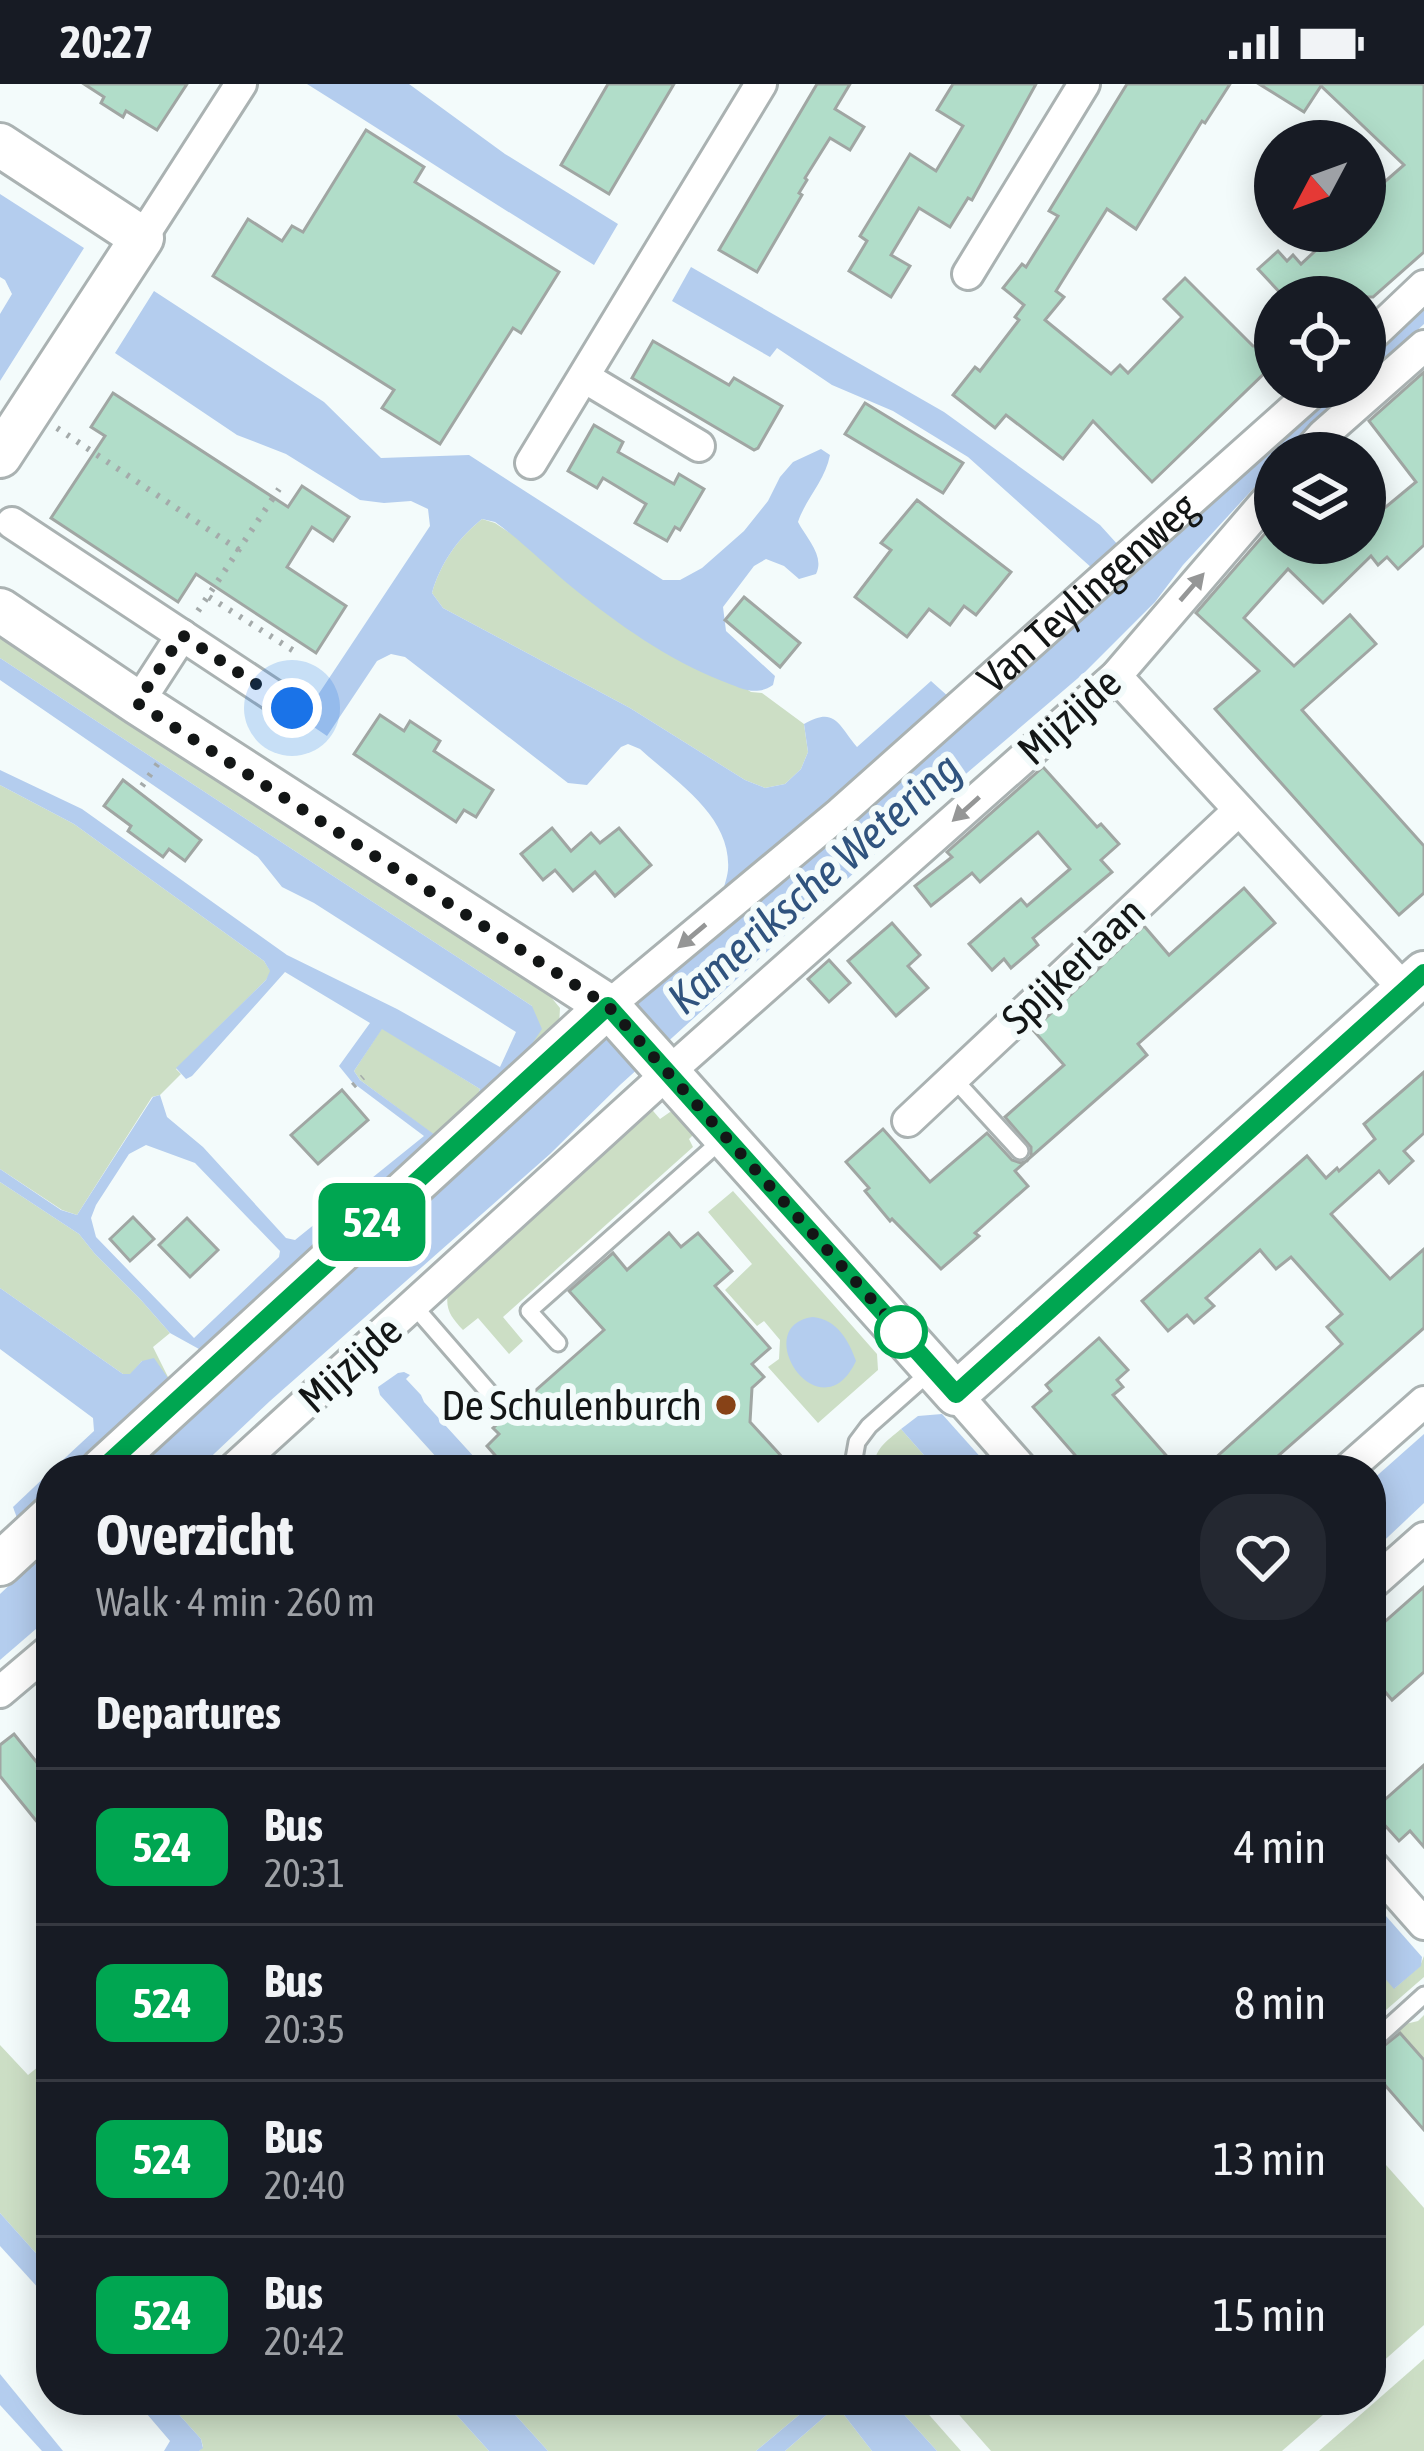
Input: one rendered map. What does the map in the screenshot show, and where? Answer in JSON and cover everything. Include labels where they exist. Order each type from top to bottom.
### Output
[{"type":"street","points":[[0,456],[241,84]]},
{"type":"street","points":[[531,463],[761,84]]},
{"type":"street","points":[[968,274],[1084,84]]},
{"type":"street","points":[[0,145],[142,238]]},
{"type":"street","points":[[1386,322],[1424,286]]},
{"type":"street","points":[[1326,432],[1424,346]]},
{"type":"street","points":[[584,377],[699,446]]},
{"type":"street","name":"Van Teylingenweg","points":[[130,1444],[1294,408]]},
{"type":"street","name":"Mijzijde","points":[[249,1455],[666,1069],[1116,676],[1254,515]]},
{"type":"street","points":[[12,523],[292,708]]},
{"type":"street","points":[[0,610],[613,1011],[1010,1455]]},
{"type":"street","points":[[137,703],[182,635]]},
{"type":"street","points":[[945,1381],[1415,982],[1239,810],[1116,676]]},
{"type":"street","name":"Spijkerlaan","points":[[908,1121],[1239,810]]},
{"type":"street","points":[[1364,1455],[1424,1402]]},
{"type":"street","points":[[0,1564],[36,1531]]},
{"type":"street","points":[[1386,1572],[1424,1538]]},
{"type":"street","points":[[0,1692],[36,1662]]},
{"type":"street","points":[[1386,1878],[1420,1911]]},
{"type":"lane","points":[[953,1078],[1020,1151]]},
{"type":"lane","points":[[558,1343],[529,1311],[727,1136]]},
{"type":"lane","name":"Mijzijde","points":[[414,1306],[500,1405]]},
{"type":"lane","points":[[855,1455],[868,1426],[945,1381]]},
{"type":"lane","points":[[1386,2029],[1424,1995]]},
{"type":"path","points":[[30,410],[239,550]]},
{"type":"path","points":[[182,635],[278,489]]},
{"type":"path","points":[[208,596],[297,653]]},
{"type":"path","points":[[142,786],[161,759]]},
{"type":"path","points":[[353,1086],[362,1077]]},
{"type":"green space","points":[[482,519],[495,523],[804,724],[808,752],[801,769],[785,784],[765,788],[745,780],[630,708],[443,608],[432,593],[440,572],[458,543]]},
{"type":"green space","points":[[0,630],[546,991],[560,1008],[559,1026],[503,1095],[532,1006],[0,658]]},
{"type":"green space","points":[[0,785],[74,824],[264,961],[271,972],[176,1069],[181,1074],[152,1097],[77,1215],[0,1169]]},
{"type":"green space","points":[[382,1028],[480,1089],[434,1135],[354,1071]]},
{"type":"green space","points":[[648,1105],[660,1119],[670,1112],[679,1114],[695,1133],[689,1139],[693,1147],[503,1317],[523,1341],[509,1354],[478,1318],[463,1330],[449,1311],[449,1288]]},
{"type":"green space","points":[[0,1182],[79,1234],[170,1333],[153,1347],[170,1381],[142,1361],[130,1375],[123,1374],[0,1288]]},
{"type":"green space","points":[[733,1191],[877,1354],[878,1370],[818,1423],[768,1367],[779,1359],[780,1340],[764,1321],[757,1326],[725,1290],[752,1264],[708,1212]]},
{"type":"green space","points":[[901,1429],[924,1455],[877,1455]]},
{"type":"green space","points":[[1424,1956],[1424,1977],[1386,2010],[1386,1978],[1395,1988],[1420,1966]]},
{"type":"green space","points":[[1424,2015],[1424,2062],[1393,2027]]},
{"type":"green space","points":[[0,2045],[28,2075],[36,2069],[36,2253],[0,2213]]},
{"type":"green space","points":[[1386,2165],[1424,2208],[1424,2325],[1386,2359]]},
{"type":"green space","points":[[1424,2359],[1424,2451],[1319,2451],[1360,2415],[1386,2415],[1386,2392]]},
{"type":"green space","points":[[179,2415],[457,2415],[489,2451],[199,2451],[201,2439]]},
{"type":"green space","points":[[516,2415],[799,2415],[756,2451],[548,2451]]},
{"type":"green space","points":[[827,2415],[844,2415],[872,2451],[785,2451]]},
{"type":"green space","points":[[905,2415],[929,2415],[961,2451],[937,2451]]},
{"type":"green space","points":[[959,2415],[1323,2415],[1282,2451],[991,2451]]},
{"type":"water","points":[[307,84],[409,84],[505,154],[618,224],[594,265]]},
{"type":"water","points":[[0,194],[84,248],[0,381],[0,314],[12,294],[0,277]]},
{"type":"water","points":[[691,267],[944,412],[1100,525],[1119,546],[1093,569],[968,457],[893,411],[832,385],[777,348],[770,357],[672,301]]},
{"type":"water","points":[[154,291],[324,402],[381,458],[469,455],[663,580],[680,580],[702,568],[744,531],[793,462],[821,449],[830,455],[798,522],[817,554],[816,574],[799,579],[766,559],[754,566],[723,607],[726,631],[775,676],[766,689],[742,689],[663,652],[590,602],[495,522],[482,519],[465,534],[445,562],[432,593],[443,608],[630,708],[745,780],[765,788],[785,784],[801,769],[808,752],[804,724],[814,719],[835,720],[857,747],[931,681],[950,698],[721,898],[727,851],[711,816],[669,774],[628,744],[587,785],[568,783],[405,657],[391,654],[377,661],[327,736],[302,719],[430,526],[428,509],[411,501],[360,500],[286,454],[237,435],[115,353]]},
{"type":"water","points":[[1424,302],[1424,324],[1386,359],[1386,336]]},
{"type":"water","points":[[1307,408],[1333,408],[1308,432],[1282,432]]},
{"type":"water","name":"Kameriksche Wetering","points":[[1254,459],[1254,488],[1155,602],[1084,673],[919,814],[550,1154],[213,1455],[144,1455],[323,1297],[639,1001],[1140,568]]},
{"type":"water","points":[[0,658],[532,1006],[542,1029],[512,1074],[358,1216],[287,1271],[208,1354],[170,1333],[79,1234],[0,1182],[0,1169],[61,1210],[77,1215],[153,1097],[160,1095],[167,1117],[203,1147],[286,1238],[295,1240],[424,1136],[352,1082],[339,1066],[370,1023],[285,972],[186,1079],[176,1068],[266,980],[270,971],[264,961],[74,824],[0,785],[0,770],[82,809],[287,955],[500,1067],[516,1032],[282,887],[258,857],[0,680]],"holes":[[[382,1029],[480,1089],[435,1135],[354,1071]],[[146,1145],[195,1163],[280,1251],[194,1338],[96,1237],[91,1218],[129,1154]]]},
{"type":"water","points":[[0,1288],[123,1374],[154,1358],[170,1381],[144,1415],[98,1455],[68,1455],[94,1431],[93,1418],[0,1349]]},
{"type":"water","points":[[813,1317],[840,1332],[856,1361],[841,1381],[825,1387],[809,1383],[788,1355],[787,1338],[794,1325]]},
{"type":"water","points":[[398,1373],[410,1375],[406,1379],[472,1455],[434,1455],[380,1395],[378,1387]]},
{"type":"water","points":[[942,1414],[979,1455],[924,1455],[901,1429],[918,1416]]},
{"type":"water","points":[[1424,1434],[1424,1503],[1386,1539],[1386,1468]]},
{"type":"water","points":[[36,1485],[36,1509],[17,1518],[13,1507]]},
{"type":"water","points":[[36,1560],[36,1629],[0,1660],[0,1594]]},
{"type":"water","points":[[1386,1916],[1422,1957],[1421,1966],[1394,1989],[1386,1980]]},
{"type":"water","points":[[0,2213],[36,2253],[36,2286],[0,2246]]},
{"type":"water","points":[[0,2374],[63,2451],[42,2451],[0,2405]]},
{"type":"water","points":[[148,2415],[179,2415],[203,2448],[164,2451],[170,2441]]},
{"type":"water","points":[[457,2415],[516,2415],[548,2451],[489,2451]]},
{"type":"water","points":[[799,2415],[827,2415],[785,2451],[756,2451]]},
{"type":"water","points":[[844,2415],[905,2415],[937,2451],[872,2451]]},
{"type":"building","points":[[84,84],[187,84],[157,130],[126,111],[123,117]]},
{"type":"building","points":[[608,84],[674,84],[609,194],[561,165]]},
{"type":"building","points":[[817,84],[850,84],[835,109],[864,127],[850,150],[830,138],[757,272],[719,250]]},
{"type":"building","points":[[953,84],[1036,84],[972,200],[968,198],[950,227],[919,208],[891,255],[910,266],[891,297],[849,271],[867,241],[860,236],[910,154],[936,171],[963,126],[937,110]]},
{"type":"building","points":[[1127,84],[1230,84],[1136,229],[1107,209],[1056,291],[1064,297],[1045,320],[1111,374],[1120,365],[1128,373],[1182,317],[1164,299],[1185,278],[1254,346],[1254,383],[1152,482],[1093,421],[1063,459],[1006,415],[995,428],[953,395],[975,367],[980,371],[1019,320],[1015,317],[1024,305],[1003,288],[1022,264],[1026,267],[1058,216],[1049,211]]},
{"type":"building","points":[[1259,84],[1424,84],[1424,252],[1386,286],[1386,276],[1264,276],[1258,269],[1277,252],[1287,261],[1293,255],[1301,264],[1314,252],[1386,252],[1386,181],[1404,165],[1386,148],[1386,120],[1357,120],[1321,86],[1304,112]]},
{"type":"building","points":[[366,130],[424,167],[415,182],[559,272],[521,333],[513,328],[440,444],[382,408],[394,390],[213,276],[248,219],[282,241],[292,226],[303,232]]},
{"type":"building","points":[[653,341],[729,385],[734,378],[782,406],[758,448],[754,450],[632,378]]},
{"type":"building","points":[[1424,372],[1424,545],[1398,569],[1386,558],[1386,507],[1416,482],[1386,443],[1386,432],[1377,432],[1369,421]]},
{"type":"building","points":[[113,393],[288,507],[302,486],[349,517],[333,541],[312,527],[287,567],[346,606],[316,653],[196,574],[178,602],[51,518],[105,436],[91,427]]},
{"type":"building","points":[[865,403],[963,463],[943,493],[845,434]]},
{"type":"building","points":[[594,425],[623,442],[618,452],[674,484],[679,474],[704,489],[680,530],[675,527],[667,541],[635,523],[646,504],[603,478],[597,488],[568,471]]},
{"type":"building","points":[[917,500],[1011,572],[976,615],[964,606],[950,625],[929,609],[907,637],[855,597],[891,550],[881,543]]},
{"type":"building","points":[[1254,546],[1254,564],[1363,564],[1323,603],[1288,569],[1244,618],[1294,666],[1350,615],[1376,644],[1302,710],[1424,846],[1424,893],[1399,915],[1215,709],[1259,671],[1196,613]]},
{"type":"building","points":[[744,597],[800,643],[780,667],[725,620]]},
{"type":"building","points":[[380,715],[404,731],[410,721],[440,741],[434,751],[493,790],[476,817],[464,810],[456,822],[354,754]]},
{"type":"building","points":[[1043,767],[1097,827],[1101,824],[1119,844],[1101,860],[1112,872],[1033,938],[1038,945],[1011,968],[1004,959],[992,970],[969,944],[1021,899],[1027,906],[1070,869],[1038,832],[980,882],[972,873],[931,906],[915,886],[952,857],[947,852]]},
{"type":"building","points":[[123,780],[201,840],[185,861],[169,849],[163,857],[104,806]]},
{"type":"building","points":[[552,828],[571,851],[591,833],[600,843],[619,828],[651,865],[615,896],[595,872],[573,891],[555,870],[543,880],[521,854]]},
{"type":"building","points":[[1244,888],[1275,923],[1138,1044],[1147,1055],[1028,1159],[1031,1147],[1005,1117],[1064,1065],[1033,1030],[1144,926],[1169,955]]},
{"type":"building","points":[[892,923],[920,955],[908,966],[928,988],[896,1016],[848,961]]},
{"type":"building","points":[[829,960],[850,983],[829,1002],[808,979]]},
{"type":"building","points":[[1424,1072],[1424,1133],[1404,1151],[1413,1161],[1389,1183],[1379,1171],[1331,1214],[1390,1279],[1424,1249],[1424,1328],[1279,1455],[1219,1455],[1342,1344],[1327,1327],[1342,1314],[1291,1257],[1276,1269],[1260,1250],[1206,1298],[1214,1306],[1194,1323],[1187,1315],[1168,1331],[1142,1301],[1307,1156],[1326,1178],[1339,1171],[1375,1139],[1364,1124]]},
{"type":"building","points":[[342,1090],[368,1120],[318,1164],[291,1135]]},
{"type":"building","points":[[883,1129],[930,1182],[987,1133],[1012,1160],[1026,1161],[1015,1171],[1028,1186],[941,1269],[890,1221],[846,1162]]},
{"type":"building","points":[[133,1217],[154,1239],[130,1261],[110,1239]]},
{"type":"building","points":[[187,1218],[218,1250],[190,1277],[159,1245]]},
{"type":"building","points":[[669,1233],[681,1247],[698,1233],[732,1271],[715,1286],[770,1348],[752,1364],[764,1377],[752,1388],[750,1422],[780,1455],[495,1455],[487,1446],[499,1434],[493,1428],[604,1330],[569,1291],[613,1253],[627,1270]]},
{"type":"building","points":[[1099,1338],[1128,1370],[1117,1380],[1123,1387],[1113,1395],[1166,1455],[1075,1455],[1033,1407],[1051,1391],[1046,1385]]},
{"type":"building","points":[[1424,1587],[1424,1672],[1392,1700],[1386,1693],[1386,1621]]},
{"type":"building","points":[[14,1734],[36,1761],[36,1820],[0,1776],[0,1745]]},
{"type":"building","points":[[1424,1765],[1424,1847],[1410,1831],[1399,1841],[1386,1827],[1386,1799]]},
{"type":"building","points":[[1400,2033],[1424,2060],[1424,2130],[1386,2086],[1386,2044]]},
{"type":"bus line","name":"524","points":[[117,1455],[608,1006],[956,1394],[1424,973]]},
{"type":"place","name":"De Schulenburch","points":[[726,1405]]},
{"type":"route","points":[[292,708],[182,635],[137,703],[608,1006],[901,1332]]}]
